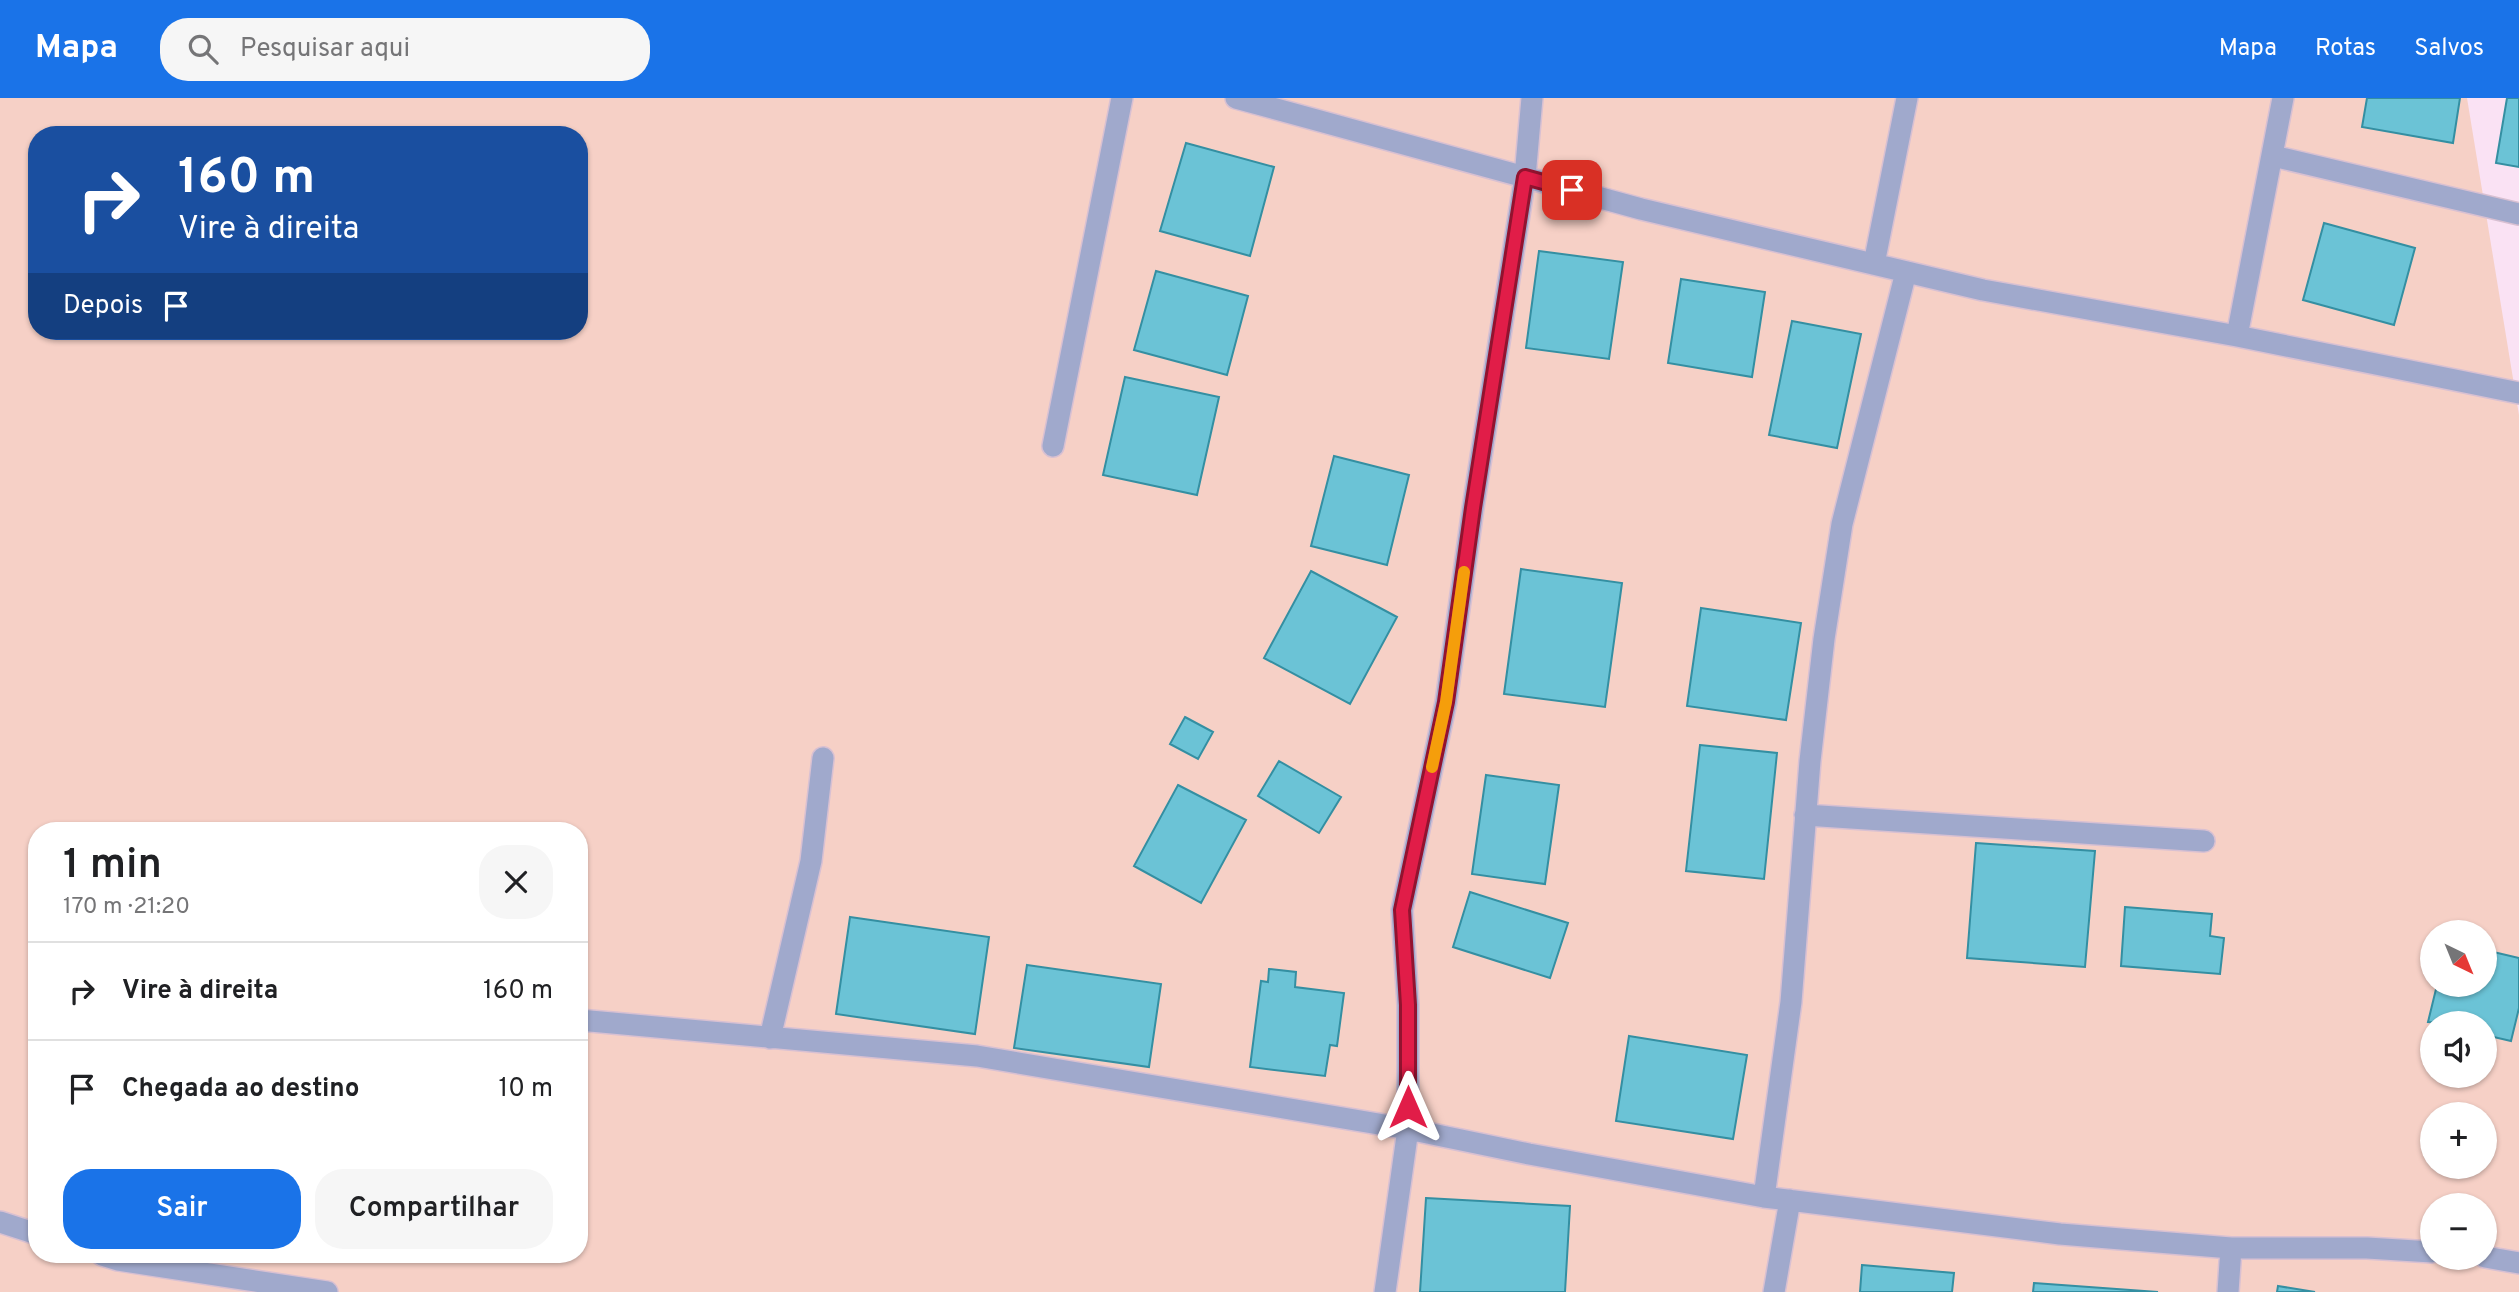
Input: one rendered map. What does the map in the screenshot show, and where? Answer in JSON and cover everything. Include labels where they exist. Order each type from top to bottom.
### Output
[{"type":"street","points":[[1053,446],[1122,98]]},
{"type":"street","points":[[1236,98],[1641,209],[1983,290],[2236,336],[2519,393]]},
{"type":"street","points":[[1385,1292],[1408,1129],[1408,1005],[1402,910],[1446,702],[1473,508],[1525,177],[1532,98]]},
{"type":"street","points":[[1874,264],[1907,98]]},
{"type":"street","points":[[2236,336],[2283,98]]},
{"type":"street","points":[[2273,156],[2519,214]]},
{"type":"street","points":[[1764,1197],[1791,1002],[1805,815],[1824,639],[1842,524],[1906,272]]},
{"type":"street","points":[[770,1038],[811,861],[823,758]]},
{"type":"street","points":[[1805,815],[2204,841]]},
{"type":"street","points":[[588,1021],[977,1056],[1408,1129],[1764,1197],[2060,1234],[2231,1248],[2367,1248],[2420,1251]]},
{"type":"street","points":[[1774,1292],[1790,1200]]},
{"type":"street","points":[[0,1222],[28,1231]]},
{"type":"street","points":[[2228,1292],[2231,1248]]},
{"type":"street","points":[[2497,1260],[2519,1263]]},
{"type":"street","points":[[138,1263],[327,1292]]},
{"type":"shaded area","points":[[0,98],[2467,98],[2519,415],[2519,1292],[0,1292]]},
{"type":"building","points":[[2367,98],[2460,98],[2453,143],[2362,127]]},
{"type":"building","points":[[2507,98],[2519,98],[2519,167],[2496,163]]},
{"type":"building","points":[[1186,143],[1274,167],[1250,256],[1160,231]]},
{"type":"building","points":[[2324,223],[2415,248],[2394,325],[2303,300]]},
{"type":"building","points":[[1539,251],[1623,262],[1609,359],[1526,348]]},
{"type":"building","points":[[1156,271],[1248,296],[1227,375],[1134,350]]},
{"type":"building","points":[[1681,279],[1765,292],[1752,377],[1668,363]]},
{"type":"building","points":[[1792,321],[1861,334],[1837,448],[1769,435]]},
{"type":"building","points":[[1125,377],[1219,397],[1197,495],[1103,475]]},
{"type":"building","points":[[1334,456],[1409,475],[1387,565],[1311,546]]},
{"type":"building","points":[[1521,569],[1622,583],[1605,707],[1504,694]]},
{"type":"building","points":[[1311,571],[1397,617],[1350,704],[1264,658]]},
{"type":"building","points":[[1701,608],[1801,623],[1786,720],[1687,706]]},
{"type":"building","points":[[1185,717],[1213,732],[1198,759],[1170,744]]},
{"type":"building","points":[[1700,745],[1777,753],[1764,879],[1686,871]]},
{"type":"building","points":[[1279,761],[1341,797],[1319,833],[1258,796]]},
{"type":"building","points":[[1486,775],[1559,785],[1545,884],[1472,874]]},
{"type":"building","points":[[1178,785],[1246,820],[1201,903],[1134,866]]},
{"type":"building","points":[[1976,843],[2095,851],[2085,967],[1967,958]]},
{"type":"building","points":[[1470,892],[1568,923],[1550,978],[1453,947]]},
{"type":"building","points":[[2125,907],[2212,914],[2210,936],[2224,938],[2220,974],[2121,966]]},
{"type":"building","points":[[850,917],[989,937],[975,1034],[836,1014]]},
{"type":"building","points":[[2497,953],[2519,958],[2519,1008],[2511,1041],[2497,1038],[2497,1011],[2431,1011],[2434,998],[2497,998]]},
{"type":"building","points":[[1027,965],[1161,984],[1149,1067],[1014,1048]]},
{"type":"building","points":[[1269,969],[1296,972],[1295,987],[1344,993],[1337,1046],[1330,1045],[1325,1076],[1250,1067],[1261,981],[1268,982]]},
{"type":"building","points":[[1629,1036],[1747,1055],[1733,1139],[1616,1121]]},
{"type":"building","points":[[1426,1198],[1570,1206],[1565,1292],[1420,1292]]},
{"type":"building","points":[[1862,1265],[1954,1273],[1952,1292],[1860,1292]]},
{"type":"building","points":[[2034,1283],[2158,1292],[2033,1292]]},
{"type":"building","points":[[2278,1286],[2315,1292],[2277,1292]]},
{"type":"slow traffic","points":[[1432,767],[1446,702],[1464,572]]},
{"type":"route","points":[[1408,1107],[1408,1005],[1402,910],[1446,702],[1473,508],[1525,177],[1572,190]]}]
